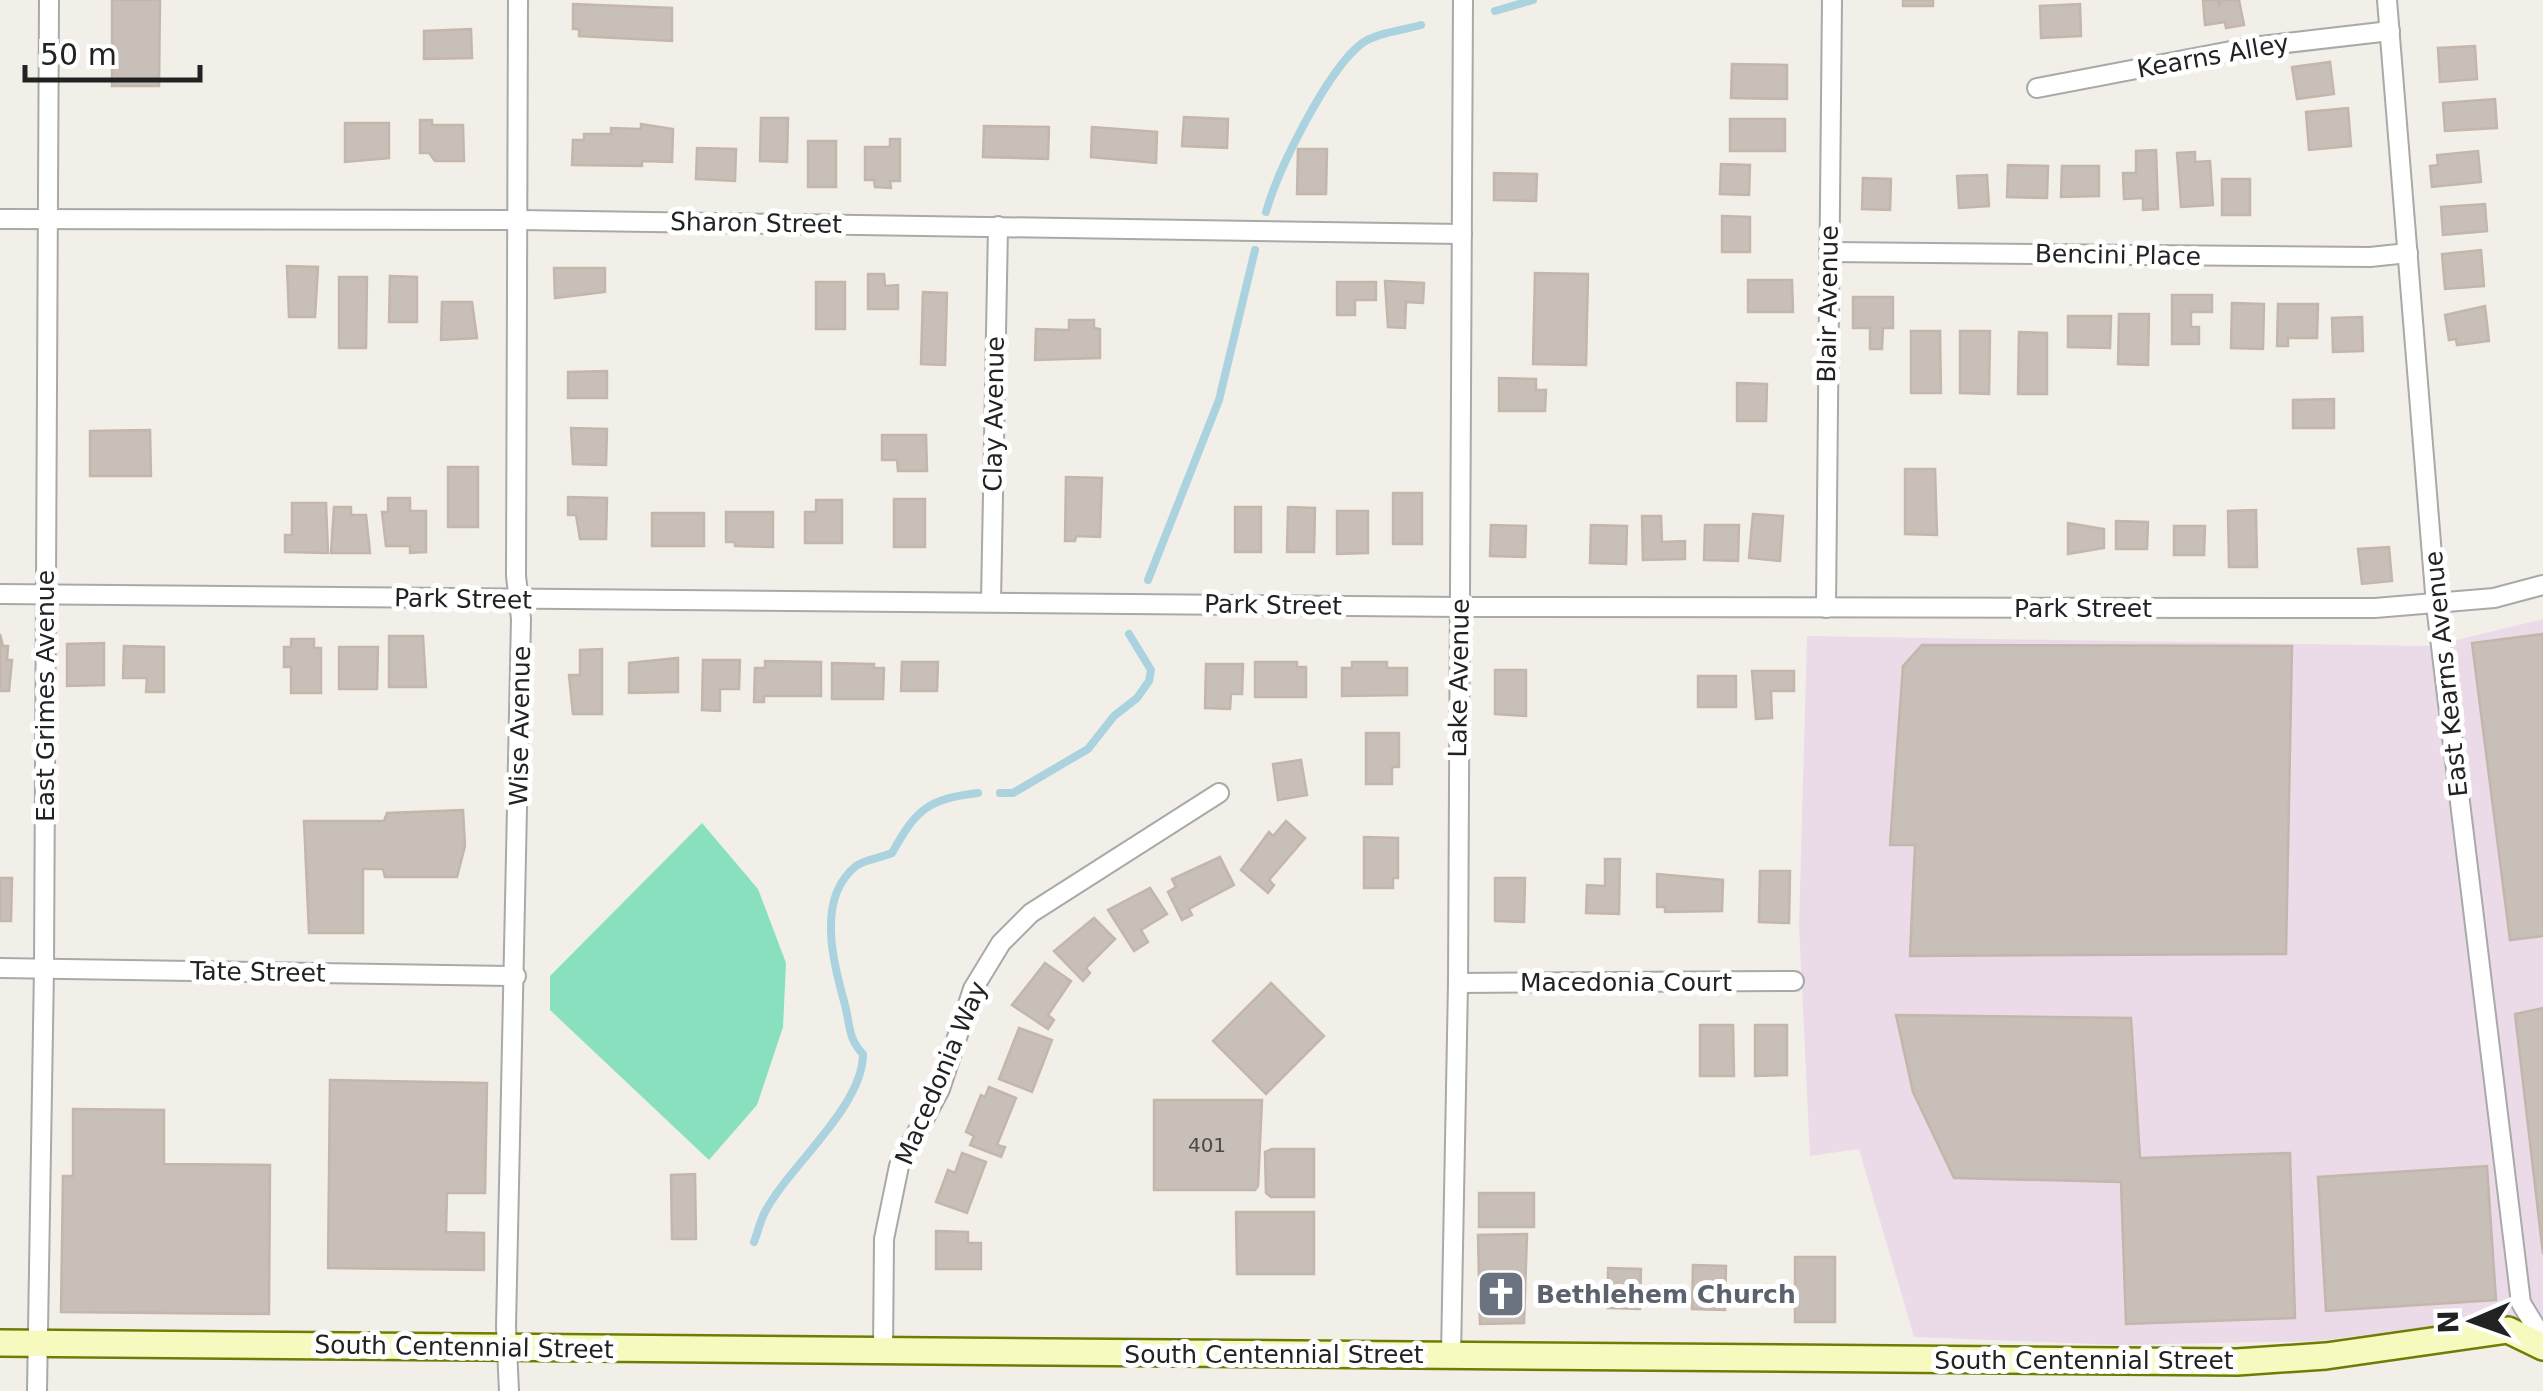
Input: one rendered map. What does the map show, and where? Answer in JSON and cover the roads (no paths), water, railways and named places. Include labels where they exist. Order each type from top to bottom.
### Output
[{"type":"street","name":"East Grimes Avenue","points":[[37,1391],[44,968],[49,0]]},
{"type":"street","name":"Wise Avenue","points":[[509,1391],[516,976],[518,0]]},
{"type":"street","name":"Lake Avenue","points":[[1451,1355],[1458,983],[1463,0]]},
{"type":"street","name":"Blair Avenue","points":[[1826,608],[1832,0]]},
{"type":"street","name":"East Kearns Avenue","points":[[2387,0],[2436,605],[2521,1303],[2543,1343]]},
{"type":"street","name":"Kearns Alley","points":[[2036,88],[2252,47],[2390,31]]},
{"type":"street","name":"Sharon Street","points":[[0,219],[520,220],[1462,234]]},
{"type":"street","name":"Clay Avenue","points":[[991,602],[998,226]]},
{"type":"street","name":"Bencini Place","points":[[1829,252],[2370,257],[2408,253]]},
{"type":"street","name":"Park Street","points":[[0,594],[1826,608],[2436,605],[2543,585]]},
{"type":"street","name":"Macedonia Way","points":[[883,1351],[884,1239],[899,1166],[940,1089],[982,974],[1001,943],[1031,913],[1218,793]]},
{"type":"street","name":"Tate Street","points":[[0,968],[516,976]]},
{"type":"street","name":"Macedonia Court","points":[[1458,983],[1794,982]]},
{"type":"street","name":"South Centennial Street","points":[[0,1342],[2237,1362],[2326,1356],[2508,1330],[2543,1343]]},
{"type":"waterway","points":[[1495,11],[1533,0]]},
{"type":"waterway","points":[[1266,212],[1305,122],[1348,57],[1374,37],[1421,25]]},
{"type":"waterway","points":[[1148,580],[1219,400],[1255,250]]},
{"type":"waterway","points":[[1000,793],[1013,793],[1088,749],[1114,716],[1137,698],[1149,681],[1151,670],[1129,634]]},
{"type":"waterway","points":[[754,1242],[763,1215],[776,1194],[838,1115],[860,1074],[863,1054],[850,1031],[833,952],[835,896],[856,866],[892,853],[908,826],[925,809],[946,799],[978,793]]},
{"type":"place","name":"Bethlehem Church","points":[[1501,1294]]}]
